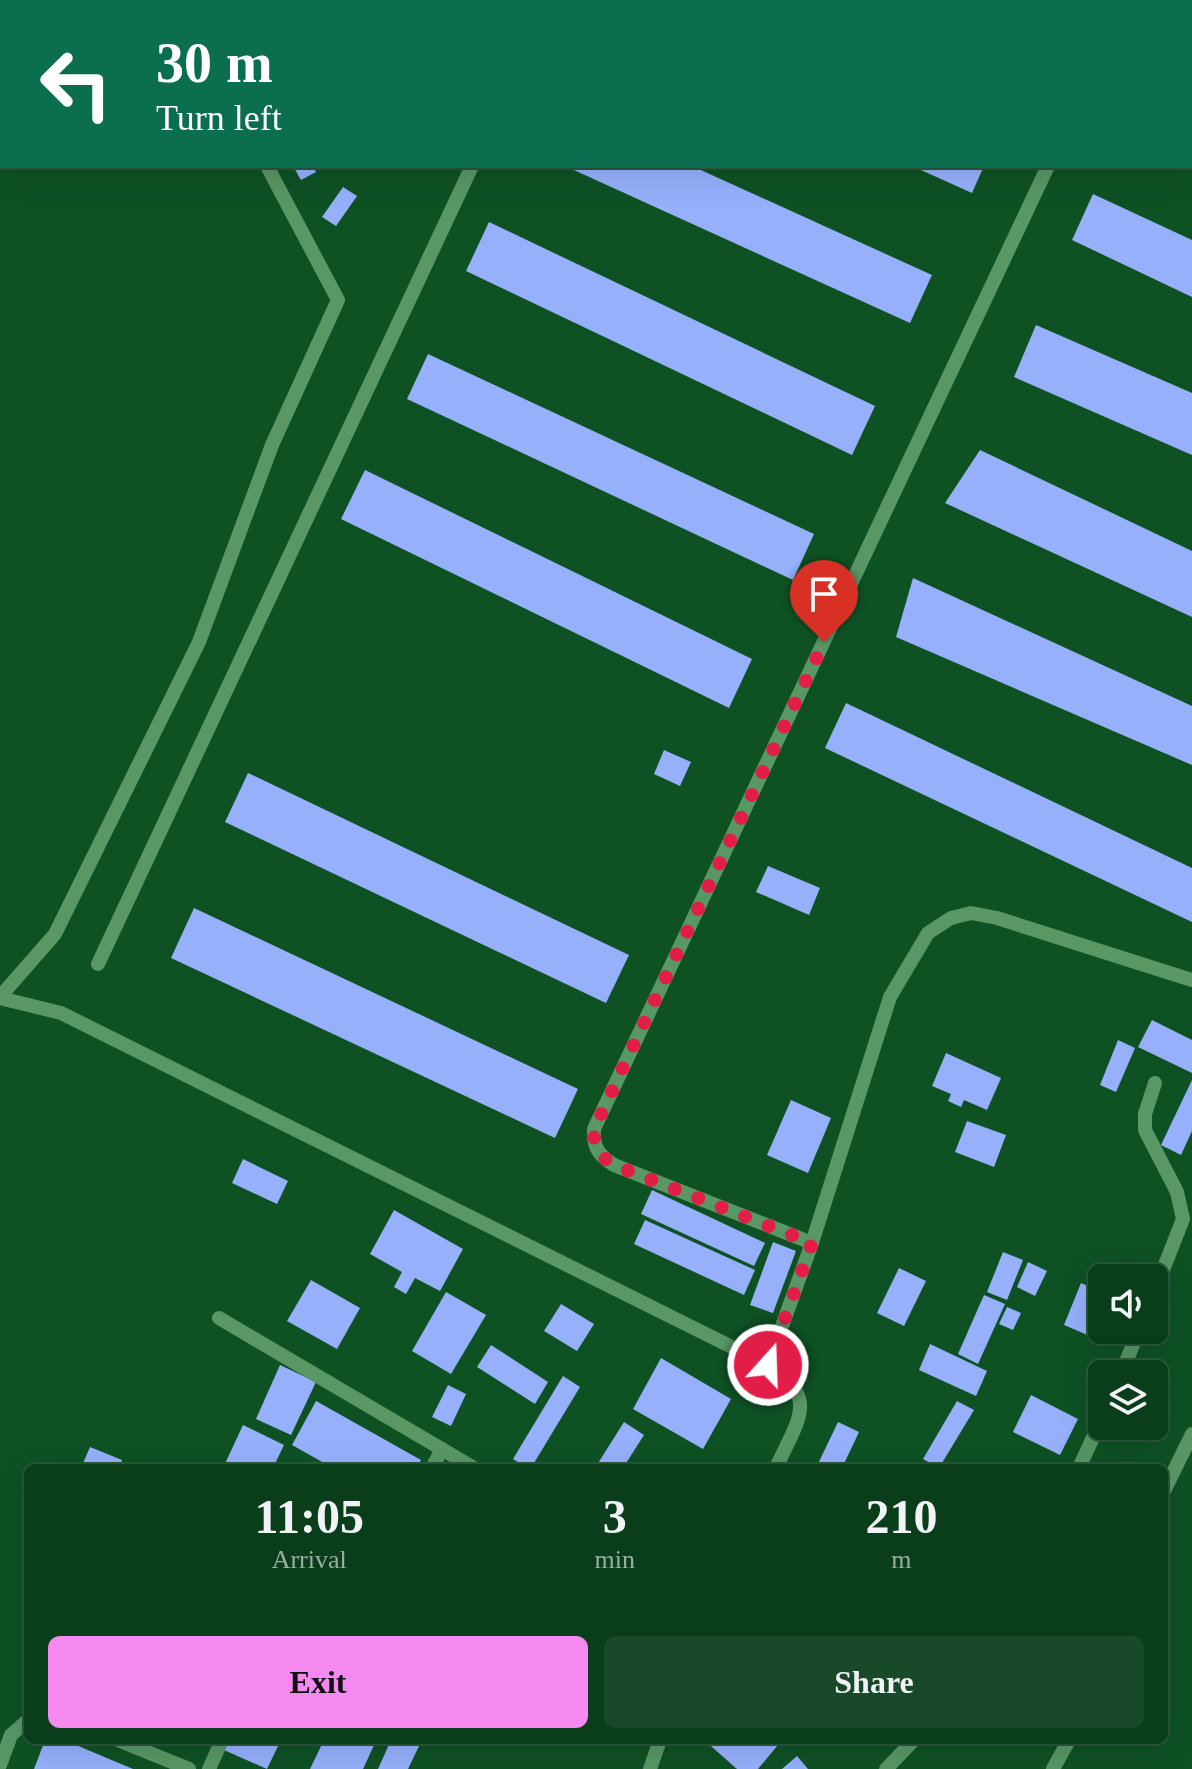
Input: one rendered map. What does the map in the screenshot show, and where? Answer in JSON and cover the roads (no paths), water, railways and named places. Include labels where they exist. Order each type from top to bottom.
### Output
[{"type":"street","points":[[268,168],[338,300],[272,445],[199,642],[55,934],[0,998],[61,1013],[768,1365],[792,1380],[800,1395],[800,1413],[778,1464]]},
{"type":"street","points":[[98,964],[471,168]]},
{"type":"street","points":[[812,1243],[614,1165],[601,1157],[593,1143],[594,1129],[1047,168]]},
{"type":"street","points":[[768,1365],[812,1243],[890,997],[928,933],[951,918],[971,913],[997,918],[1192,980]]},
{"type":"street","points":[[1155,1083],[1145,1114],[1145,1130],[1177,1192],[1183,1219],[1165,1264]]},
{"type":"street","points":[[219,1318],[467,1464]]},
{"type":"street","points":[[1168,1483],[1192,1434]]},
{"type":"street","points":[[1081,1464],[1092,1440]]},
{"type":"street","points":[[434,1464],[442,1449]]},
{"type":"street","points":[[0,1765],[11,1735],[24,1724]]},
{"type":"street","points":[[128,1744],[189,1769]]},
{"type":"street","points":[[209,1769],[220,1744]]},
{"type":"street","points":[[650,1769],[659,1744]]},
{"type":"street","points":[[886,1769],[910,1744]]},
{"type":"street","points":[[1053,1769],[1067,1744]]}]
